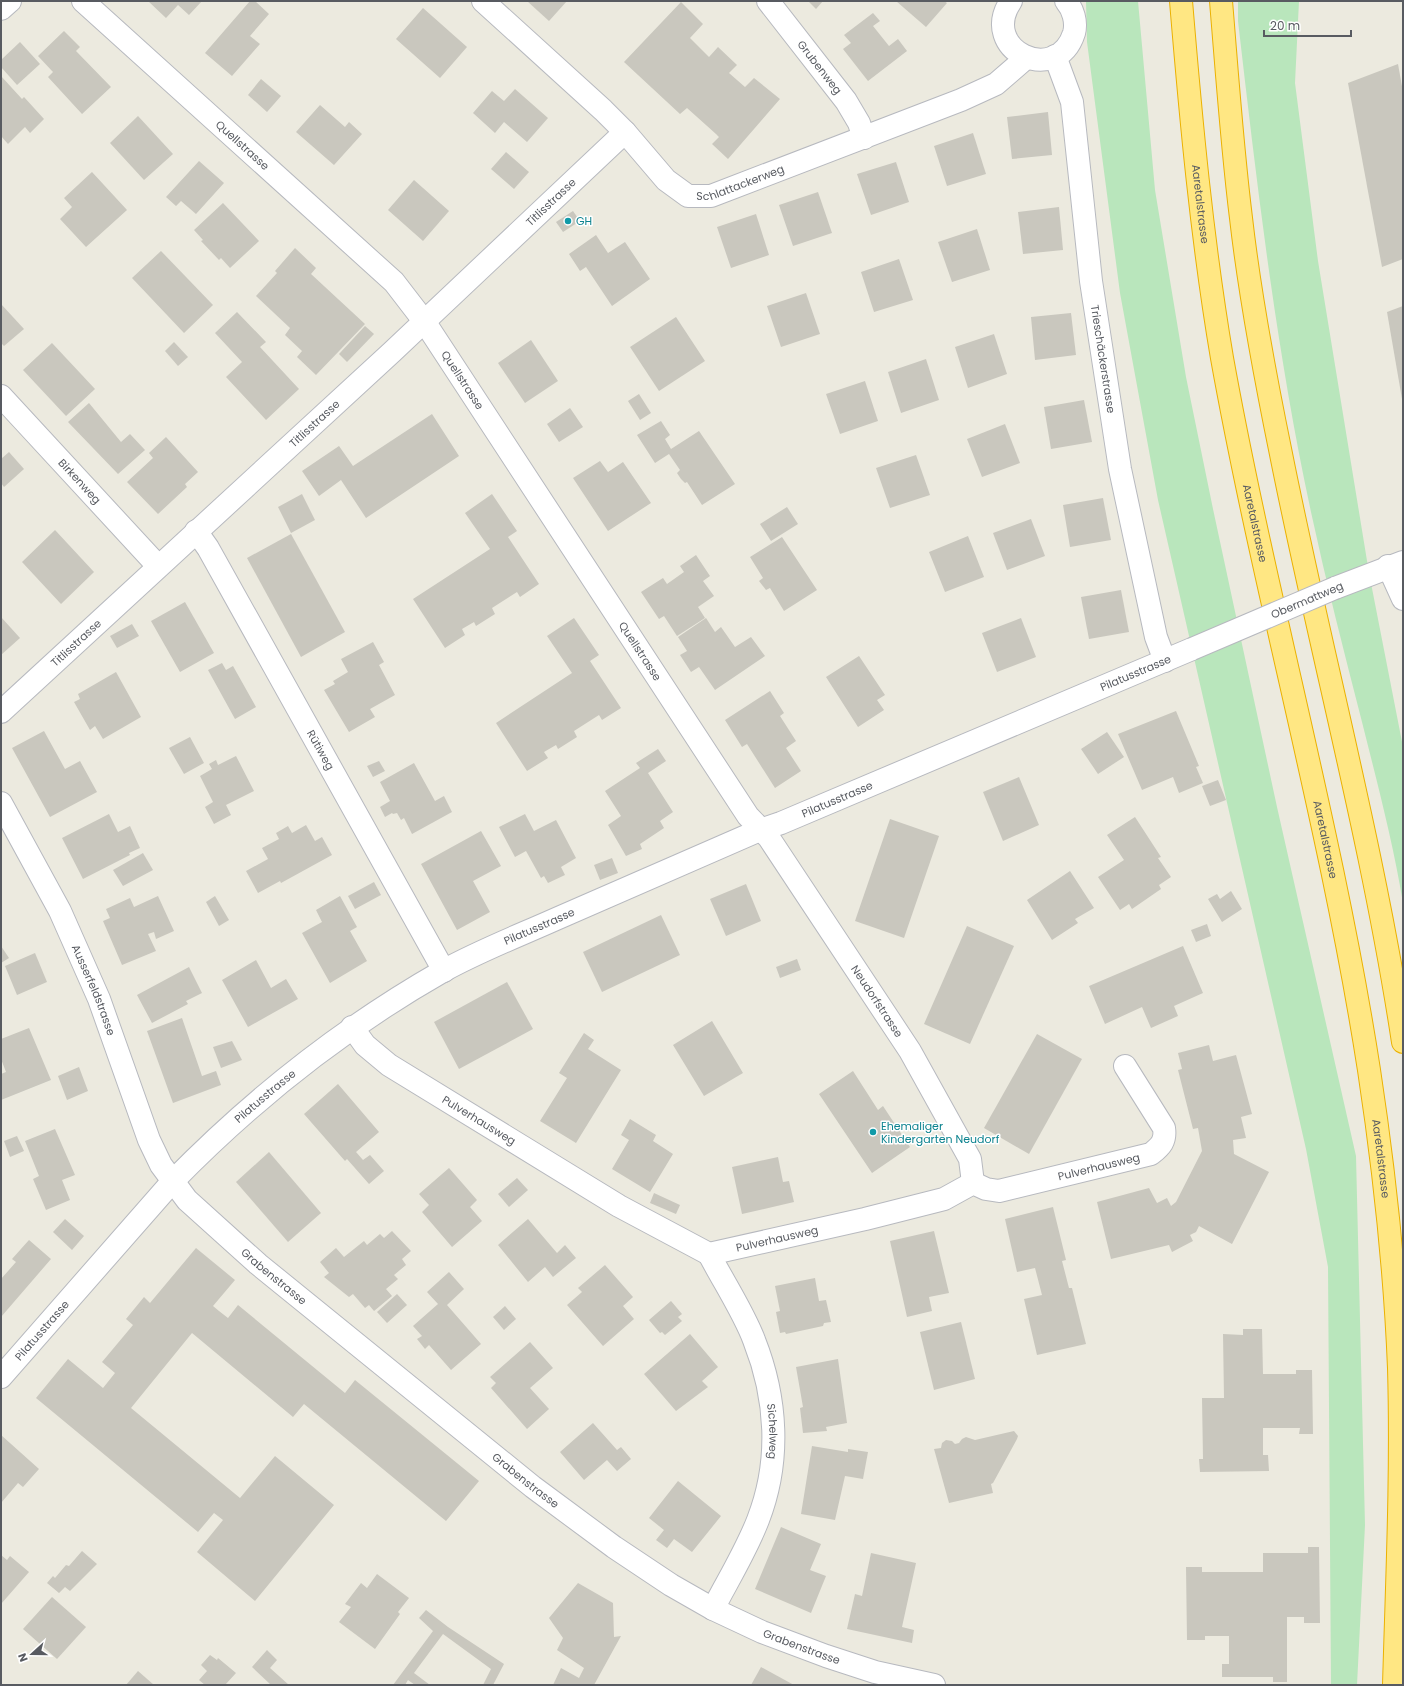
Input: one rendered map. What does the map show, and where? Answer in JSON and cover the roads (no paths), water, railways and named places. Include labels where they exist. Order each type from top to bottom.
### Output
[{"type":"highway","name":"Aaretalstrasse","points":[[1182,1],[1193,143],[1206,255],[1222,357],[1264,569],[1321,821],[1345,936],[1368,1070],[1376,1127],[1391,1258],[1398,1367],[1400,1471],[1394,1685]]},
{"type":"highway","points":[[1221,1],[1231,128],[1241,220],[1260,344],[1297,534],[1375,888],[1403,1042]]},
{"type":"street","points":[[1,9],[10,1]]},
{"type":"street","name":"Quellstrasse","points":[[83,1],[394,282],[424,321],[748,816],[760,830]]},
{"type":"street","name":"Schlattackerweg","points":[[483,1],[625,132],[666,180],[688,196],[711,196],[960,100],[996,84],[1026,58]]},
{"type":"street","name":"Grubenweg","points":[[768,1],[846,101],[859,123],[864,138]]},
{"type":"street","points":[[1011,1],[1006,9],[1002,23],[1005,38],[1014,50],[1026,58],[1041,60],[1055,56],[1065,49],[1072,40],[1075,28],[1074,17],[1070,6],[1066,1]]},
{"type":"street","name":"Trieschäckerstrasse","points":[[1055,56],[1072,102],[1091,281],[1120,469],[1156,637],[1165,661]]},
{"type":"street","name":"Titlisstrasse","points":[[1,712],[424,321],[625,132]]},
{"type":"street","name":"Birkenweg","points":[[1,396],[158,566]]},
{"type":"street","name":"Rütiweg","points":[[196,531],[208,548],[444,971]]},
{"type":"street","name":"Obermattweg","points":[[1192,649],[1387,567],[1403,599]]},
{"type":"street","name":"Pilatusstrasse","points":[[1,1377],[172,1182],[201,1152],[258,1101],[311,1057],[352,1028],[444,971],[484,951],[760,830],[781,823],[1192,649]]},
{"type":"street","name":"Ausserfeldstrasse","points":[[1,803],[60,911],[99,999],[149,1140],[161,1166],[172,1182]]},
{"type":"street","name":"Neudorfstrasse","points":[[760,830],[769,838],[787,864],[910,1051],[970,1159],[973,1183]]},
{"type":"street","name":"Pulverhausweg","points":[[352,1028],[365,1045],[388,1065],[619,1206],[709,1254],[865,1219],[944,1198],[973,1183],[986,1189],[999,1191],[1151,1154],[1165,1138],[1164,1128],[1125,1066]]},
{"type":"street","name":"Grabenstrasse","points":[[172,1182],[187,1200],[258,1264],[533,1487],[620,1551],[671,1585],[713,1609],[762,1632],[826,1656],[875,1672],[934,1685]]},
{"type":"street","name":"Sichelweg","points":[[709,1254],[754,1338],[766,1373],[772,1403],[774,1450],[770,1484],[758,1520],[713,1609]]},
{"type":"place","name":"GH","points":[[568,221]]},
{"type":"place","name":"Ehemaliger Kindergarten Neudorf","points":[[873,1132]]}]
